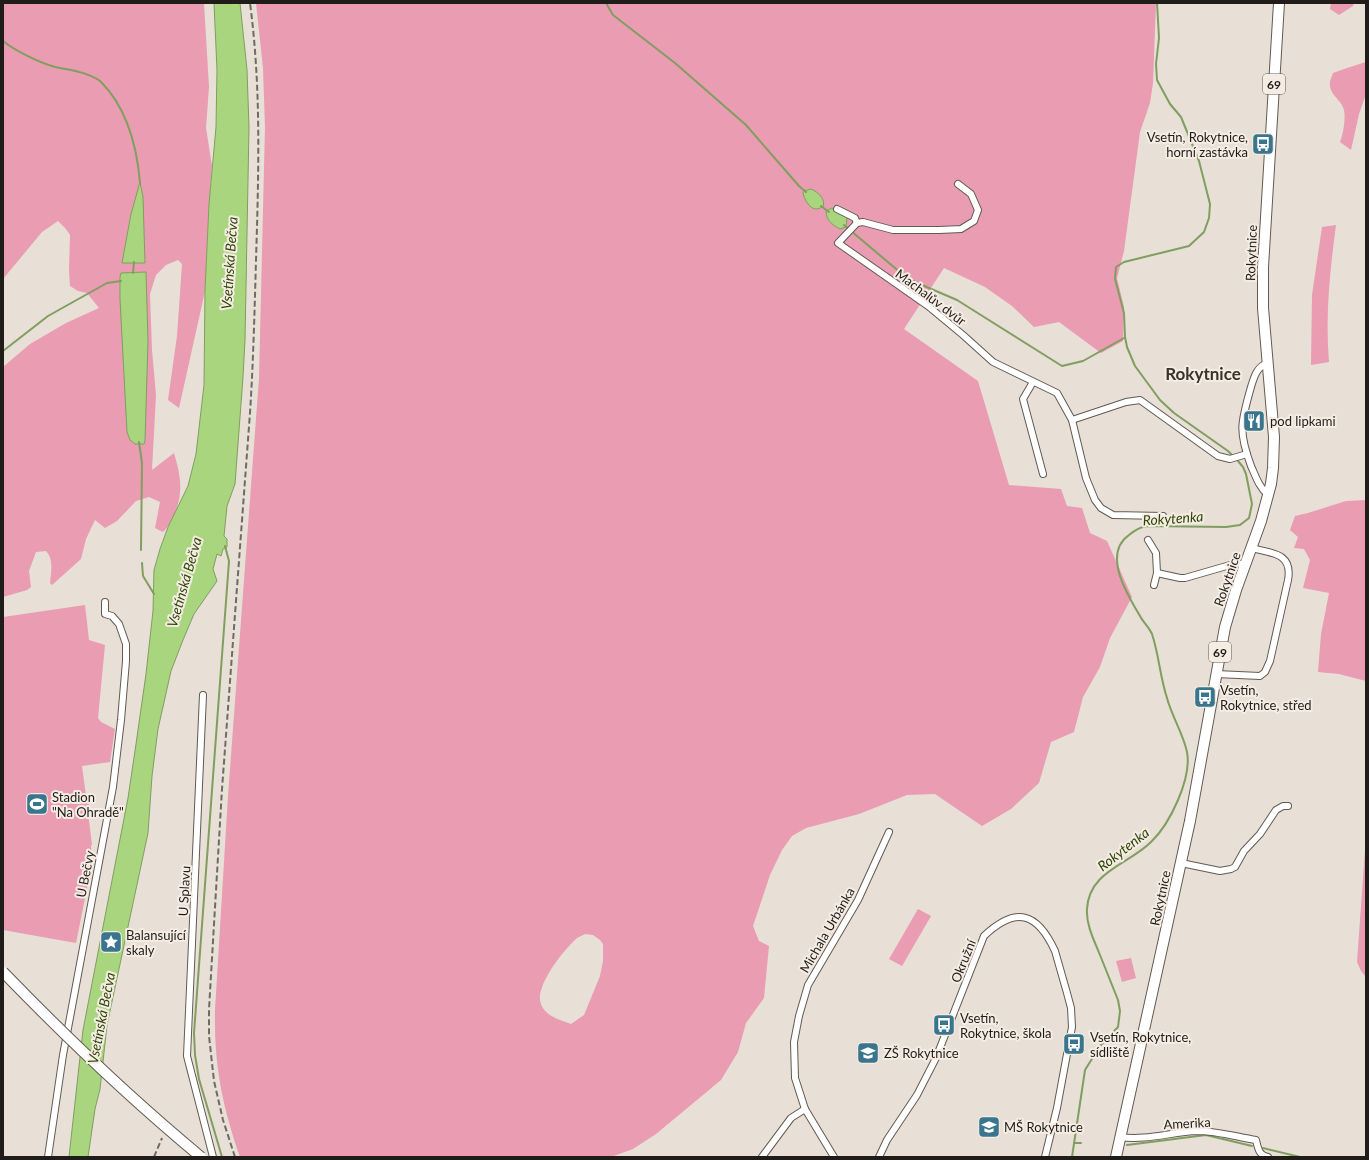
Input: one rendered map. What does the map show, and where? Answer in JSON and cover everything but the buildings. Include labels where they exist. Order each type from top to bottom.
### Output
[{"type":"main road","name":"Rokytnice","points":[[1116,1157],[1181,863],[1202,757],[1216,674],[1230,609],[1262,521],[1273,468],[1274,437],[1263,308],[1263,267],[1279,3]]},
{"type":"main road","points":[[3,972],[116,1084],[201,1157]]},
{"type":"street","points":[[837,209],[855,218],[857,223],[863,222],[893,230],[961,229],[974,221],[978,210],[971,194],[958,184]]},
{"type":"street","name":"Machalův dvůr","points":[[857,223],[838,243],[928,306],[993,362],[1057,394],[1072,420],[1086,478],[1100,508],[1114,515],[1163,516]]},
{"type":"street","points":[[1268,364],[1261,367],[1256,374],[1244,412],[1241,432],[1247,454],[1259,485],[1268,495]]},
{"type":"street","points":[[1033,382],[1023,399],[1043,474]]},
{"type":"street","points":[[1072,420],[1126,402],[1140,400],[1218,456],[1230,459],[1247,454]]},
{"type":"street","points":[[1148,540],[1156,554],[1157,573],[1154,585]]},
{"type":"street","points":[[1216,674],[1260,676],[1265,672],[1270,661],[1288,580],[1289,568],[1284,559],[1279,556],[1251,548]]},
{"type":"street","points":[[1157,573],[1185,578],[1237,563],[1245,565]]},
{"type":"street","name":"U Bečvy","points":[[48,1157],[63,1055],[113,788],[122,720],[126,644],[119,624],[112,616],[105,614],[105,602]]},
{"type":"street","name":"U Splavu","points":[[203,695],[187,1056],[213,1157]]},
{"type":"street","points":[[1181,863],[1220,871],[1231,870],[1235,867],[1244,851],[1260,834],[1276,810],[1283,806],[1288,806]]},
{"type":"street","name":"Michala Urbánka","points":[[834,1157],[805,1109],[795,1078],[794,1045],[799,1016],[808,986],[858,900],[889,832]]},
{"type":"street","name":"Okružní","points":[[879,1157],[887,1140],[917,1095],[936,1058],[984,936],[995,926],[1006,920],[1024,916],[1040,927],[1051,944],[1071,1008],[1072,1027],[1065,1070],[1045,1157]]},
{"type":"street","points":[[762,1157],[791,1118],[805,1109]]},
{"type":"street","name":"Amerika","points":[[1120,1137],[1132,1138],[1196,1131],[1214,1132],[1256,1140],[1258,1152],[1268,1157]]},
{"type":"shaded area","points":[[3,3],[204,3],[209,87],[206,128],[212,166],[205,291],[179,408],[168,400],[177,336],[182,264],[178,260],[166,265],[156,275],[150,294],[152,350],[156,395],[152,470],[174,453],[180,478],[180,493],[179,501],[173,517],[163,532],[155,528],[160,502],[149,497],[136,501],[117,521],[105,528],[95,520],[86,539],[81,559],[52,585],[50,583],[51,566],[49,554],[46,551],[36,552],[29,571],[31,587],[27,590],[3,597],[3,367],[30,344],[66,323],[99,308],[87,293],[78,291],[70,286],[70,235],[58,221],[42,232],[3,279]]},
{"type":"shaded area","points":[[256,3],[1156,3],[1153,83],[1150,103],[1140,132],[1124,251],[1117,278],[1124,307],[1123,341],[1101,353],[1059,322],[1034,327],[1012,306],[985,287],[944,268],[904,329],[978,381],[1009,485],[1061,489],[1067,506],[1082,508],[1090,533],[1107,541],[1132,597],[1110,638],[1100,667],[1083,697],[1074,732],[1051,742],[1039,783],[1011,809],[982,826],[935,794],[907,795],[859,814],[806,828],[792,836],[782,850],[770,875],[753,926],[759,941],[769,946],[764,998],[746,1023],[738,1052],[721,1080],[656,1134],[633,1149],[611,1157],[240,1157],[228,1120],[220,1085],[216,1049],[215,1010],[228,796],[259,378],[265,127],[263,68]],"holes":[[[585,934],[593,935],[603,944],[603,961],[600,976],[584,1015],[571,1024],[553,1017],[546,1012],[541,1004],[540,997],[542,988],[551,970],[570,945],[577,938]]]},
{"type":"shaded area","points":[[1331,3],[1354,3],[1353,6],[1339,15],[1330,9]]},
{"type":"shaded area","points":[[1366,62],[1366,94],[1359,114],[1351,150],[1340,142],[1344,126],[1344,110],[1343,106],[1331,90],[1330,81],[1333,73]]},
{"type":"shaded area","points":[[1336,225],[1329,293],[1329,362],[1311,365],[1312,295],[1322,227]]},
{"type":"shaded area","points":[[1366,500],[1366,681],[1339,674],[1318,672],[1321,634],[1329,593],[1303,588],[1310,560],[1304,549],[1294,548],[1298,537],[1290,530],[1295,516],[1346,501]]},
{"type":"shaded area","points":[[85,605],[89,640],[105,645],[98,718],[101,722],[115,729],[110,762],[82,766],[86,796],[88,796],[89,805],[87,805],[92,845],[92,863],[76,943],[3,930],[3,617]]},
{"type":"shaded area","points":[[1366,836],[1366,977],[1361,971],[1357,962]]},
{"type":"shaded area","points":[[918,909],[931,916],[902,966],[889,959]]},
{"type":"shaded area","points":[[1131,958],[1136,978],[1122,982],[1116,961]]},
{"type":"water","name":"Vsetínská Bečva","points":[[214,3],[240,3],[247,70],[249,127],[245,340],[235,484],[227,506],[224,536],[227,539],[227,547],[223,549],[221,556],[217,554],[213,569],[217,581],[194,614],[183,640],[171,671],[158,729],[152,776],[148,833],[107,1025],[100,1089],[95,1109],[88,1157],[69,1157],[83,1030],[128,798],[135,751],[153,611],[154,570],[168,527],[188,486],[196,454],[204,385],[205,291],[209,204],[216,127],[217,70]]},
{"type":"water","points":[[140,182],[143,197],[145,263],[122,263],[131,214]]},
{"type":"water","points":[[811,189],[821,196],[824,204],[823,207],[813,209],[807,203],[803,193],[804,191]]},
{"type":"water","points":[[832,208],[843,213],[847,218],[846,227],[840,229],[829,220],[826,211]]},
{"type":"water","points":[[146,272],[148,341],[145,441],[144,444],[135,444],[130,440],[127,432],[120,277],[121,273]]},
{"type":"waterway","points":[[606,3],[613,15],[675,63],[746,125],[799,186],[806,192]]},
{"type":"waterway","name":"Rokytenka","points":[[1072,1157],[1085,1070],[1100,1046],[1118,1027],[1120,1011],[1118,1000],[1089,927],[1087,915],[1089,896],[1102,877],[1142,850],[1158,834],[1178,800],[1183,787],[1188,763],[1185,745],[1169,705],[1152,634],[1141,618],[1124,586],[1117,563],[1118,553],[1121,543],[1129,535],[1144,526],[1226,527],[1240,525],[1249,518],[1252,504],[1246,474],[1243,467],[1228,451],[1174,413],[1160,400],[1135,366],[1127,347],[1125,337],[1124,313],[1115,279],[1116,267],[1124,262],[1189,246],[1204,232],[1209,218],[1210,204],[1199,161],[1181,117],[1170,104],[1157,80],[1156,64],[1159,38],[1157,3]]},
{"type":"waterway","points":[[3,41],[40,62],[55,67],[84,73],[101,82],[118,104],[130,129],[139,169],[140,183]]},
{"type":"waterway","points":[[821,206],[829,212]]},
{"type":"waterway","points":[[844,225],[908,279],[957,300],[1062,366],[1083,361],[1124,338]]},
{"type":"waterway","points":[[133,273],[134,262]]},
{"type":"waterway","points":[[3,351],[48,316],[107,283],[121,281]]},
{"type":"waterway","points":[[139,442],[142,463],[141,550]]},
{"type":"waterway","points":[[222,1157],[199,1079],[195,1055],[194,1033],[229,561],[225,546]]},
{"type":"waterway","points":[[142,563],[143,576],[154,594]]},
{"type":"waterway","points":[[1127,1145],[1206,1135],[1252,1146]]},
{"type":"waterway","name":"Rokytenka","points":[[1074,1143],[1081,1143]]},
{"type":"waterway","points":[[1263,1148],[1300,1157]]},
{"type":"railway","points":[[235,1157],[223,1120],[214,1081],[209,1036],[209,1009],[222,789],[250,413],[252,366],[257,227],[258,143],[256,59],[250,3]]},
{"type":"railway","points":[[154,1157],[162,1138]]},
{"type":"place","name":"Vsetín, Rokytnice, horní zastávka","points":[[1263,144]]},
{"type":"place","name":"pod lipkami","points":[[1254,421]]},
{"type":"place","name":"Vsetín, Rokytnice, střed","points":[[1205,697]]},
{"type":"place","name":"Stadion \"Na Ohradě\"","points":[[37,804]]},
{"type":"place","name":"Balansující skaly","points":[[111,942]]},
{"type":"place","name":"Vsetín, Rokytnice, škola","points":[[944,1025]]},
{"type":"place","name":"Vsetín, Rokytnice, sídliště","points":[[1074,1044]]},
{"type":"place","name":"ZŠ Rokytnice","points":[[868,1053]]},
{"type":"place","name":"MŠ Rokytnice","points":[[989,1127]]},
{"type":"district","name":"Rokytnice","points":[[1203,373]]}]
